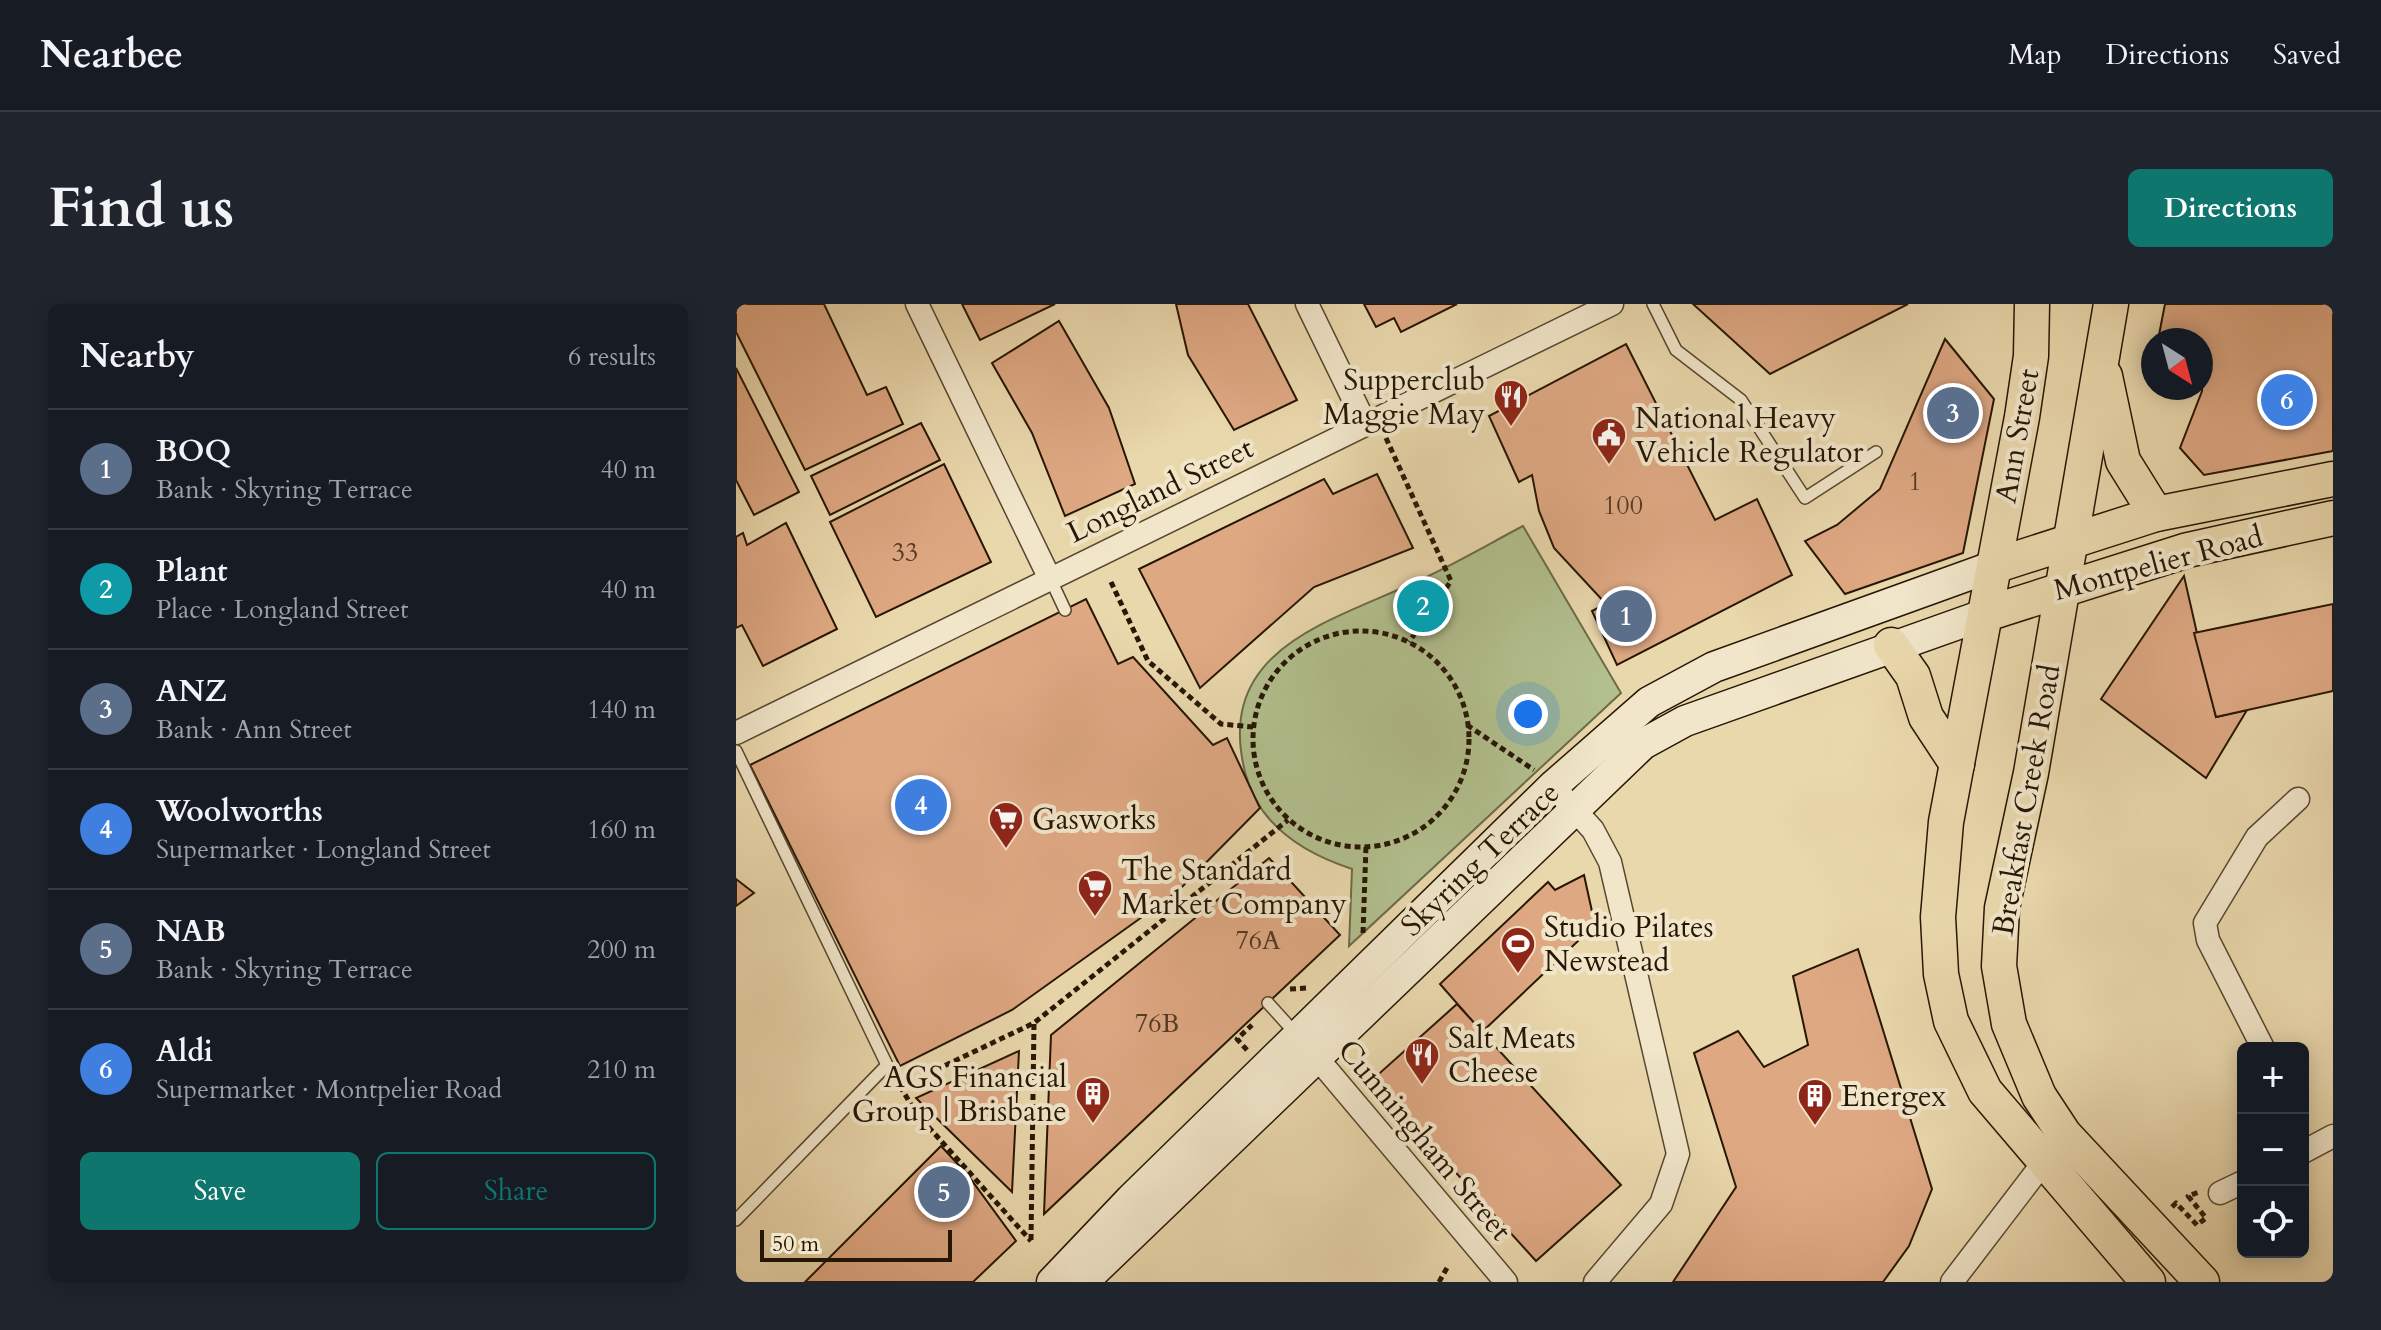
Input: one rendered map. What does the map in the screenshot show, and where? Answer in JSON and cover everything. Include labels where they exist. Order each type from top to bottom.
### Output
[{"type":"main road","name":"Ann Street","points":[[1994,566],[2031,356],[2032,304]]},
{"type":"main road","name":"Breakfast Creek Road","points":[[2111,304],[2031,773],[2002,908],[1999,966],[2003,999],[2027,1075],[2064,1134],[2202,1282]]},
{"type":"main road","points":[[2102,364],[2123,461],[2156,514]]},
{"type":"main road","name":"Montpelier Road","points":[[1994,566],[2156,514],[2333,479]]},
{"type":"main road","name":"Montpelier Road","points":[[1986,614],[2064,586],[2188,550],[2333,518]]},
{"type":"main road","points":[[1994,566],[1946,822],[1938,917],[1945,997],[1951,1021],[1973,1073],[2043,1163],[2148,1282]]},
{"type":"main road","points":[[1891,645],[1913,676],[1926,717],[1957,764]]},
{"type":"street","points":[[917,304],[1049,577]]},
{"type":"street","points":[[1307,304],[1371,420]]},
{"type":"street","name":"Longland Street","points":[[736,733],[1049,577],[1612,304]]},
{"type":"street","name":"Skyring Terrace","points":[[1083,1282],[1307,1047],[1361,975],[1553,786],[1649,702],[1714,667],[1994,566]]},
{"type":"street","name":"Skyring Terrace","points":[[1052,1282],[1643,744],[1685,721],[1891,645],[1986,614]]},
{"type":"street","points":[[1553,786],[1593,830],[1610,862],[1678,1154],[1673,1178],[1661,1204],[1595,1282]]},
{"type":"street","points":[[2260,1042],[2208,940],[2205,923],[2257,837],[2298,799]]},
{"type":"street","name":"Cunningham Street","points":[[1307,1047],[1506,1282]]},
{"type":"street","points":[[2309,1141],[2333,1136]]},
{"type":"street","points":[[1952,1282],[2043,1163]]},
{"type":"street","points":[[2213,1198],[2237,1185]]},
{"type":"lane","points":[[1653,304],[1676,350],[1741,400],[1805,498],[1876,452]]},
{"type":"lane","points":[[1049,577],[1065,610]]},
{"type":"lane","points":[[736,751],[887,1065],[736,1220]]},
{"type":"lane","points":[[1268,1003],[1307,1047]]},
{"type":"path","points":[[1371,420],[1451,581],[1409,642]]},
{"type":"path","points":[[1111,582],[1148,661],[1221,724],[1253,727]]},
{"type":"path","points":[[1352,631],[1381,632],[1409,642],[1434,659],[1453,681],[1465,708],[1465,767],[1442,810],[1403,838],[1366,846],[1330,843],[1308,834],[1288,820],[1272,802],[1260,780],[1254,757],[1253,727],[1260,698],[1275,672],[1296,652],[1323,637],[1352,631]]},
{"type":"path","points":[[1467,725],[1525,762],[1553,786]]},
{"type":"path","points":[[900,1087],[1034,1023],[1288,820]]},
{"type":"path","points":[[1361,975],[1366,846]]},
{"type":"path","points":[[1290,989],[1311,989]]},
{"type":"path","points":[[887,1065],[916,1113],[1031,1241],[1034,1023]]},
{"type":"path","points":[[1250,1053],[1237,1039],[1252,1025]]},
{"type":"path","points":[[2176,1203],[2197,1225],[2206,1218],[2188,1196],[2198,1190],[2213,1198]]},
{"type":"path","points":[[1439,1282],[1447,1268]]},
{"type":"green space","points":[[1523,526],[1621,693],[1349,946],[1352,869],[1300,845],[1272,822],[1260,807],[1245,772],[1240,731],[1246,698],[1261,670],[1284,648],[1311,630],[1438,571]]},
{"type":"building","points":[[736,304],[824,304],[867,395],[886,387],[903,424],[805,470],[736,332]]},
{"type":"building","points":[[962,304],[1055,304],[980,340]]},
{"type":"building","points":[[1176,304],[1248,304],[1297,400],[1234,430],[1188,355]]},
{"type":"building","points":[[1364,304],[1457,304],[1401,332],[1394,318],[1376,327]]},
{"type":"building","points":[[1693,304],[1908,304],[1770,374]]},
{"type":"building","points":[[2165,304],[2333,304],[2333,451],[2204,475],[2180,448],[2199,400],[2213,400],[2213,328],[2160,328]]},
{"type":"building","points":[[1059,321],[1109,408],[1135,484],[1065,516],[1032,433],[992,363]]},
{"type":"building","points":[[1945,339],[1994,399],[1963,553],[1845,594],[1805,541],[1837,525],[1880,489]]},
{"type":"building","points":[[1626,344],[1715,520],[1757,499],[1792,575],[1617,665],[1592,611],[1606,604],[1554,548],[1539,511],[1532,475],[1519,482],[1489,416]]},
{"type":"building","points":[[736,368],[799,492],[754,515],[736,480]]},
{"type":"building","points":[[921,423],[940,460],[830,515],[811,476]]},
{"type":"building","points":[[944,464],[991,562],[876,617],[830,522]]},
{"type":"building","points":[[1377,474],[1413,548],[1314,587],[1200,688],[1139,569],[1324,479],[1333,494]]},
{"type":"building","points":[[786,523],[837,629],[763,666],[742,625],[736,628],[736,537],[743,533],[747,545]]},
{"type":"building","points":[[2184,576],[2216,717],[2247,710],[2206,778],[2101,699]]},
{"type":"building","name":"Gasworks","points":[[1086,599],[1118,664],[1133,657],[1213,745],[1227,738],[1260,808],[1177,892],[1012,1010],[900,1066],[750,765]]},
{"type":"building","points":[[2333,604],[2333,691],[2216,717],[2194,633]]},
{"type":"building","name":"AGS Financial Group | Brisbane","points":[[1269,858],[1340,935],[1044,1214],[1051,1035]]},
{"type":"building","points":[[1584,875],[1595,925],[1482,1032],[1440,984],[1548,882],[1555,890]]},
{"type":"building","points":[[736,879],[754,893],[736,906]]},
{"type":"building","name":"Energex","points":[[1858,949],[1932,1189],[1909,1246],[1883,1282],[1673,1282],[1736,1187],[1694,1053],[1738,1031],[1764,1067],[1808,1045],[1793,976]]},
{"type":"building","points":[[1457,1004],[1621,1185],[1536,1261],[1372,1080]]},
{"type":"building","points":[[1019,1051],[1012,1192],[916,1098]]},
{"type":"building","points":[[941,1146],[967,1174],[1016,1241],[973,1282],[805,1282]]},
{"type":"place","name":"Aldi","points":[[2287,400]]},
{"type":"place","name":"ANZ","points":[[1953,413]]},
{"type":"place","name":"Supperclub Maggie May","points":[[1511,428]]},
{"type":"place","name":"National Heavy Vehicle Regulator","points":[[1609,466]]},
{"type":"place","name":"Plant","points":[[1423,606]]},
{"type":"place","name":"BOQ","points":[[1626,616]]},
{"type":"place","name":"Woolworths","points":[[921,805]]},
{"type":"place","name":"Gasworks","points":[[1006,850]]},
{"type":"place","name":"The Standard Market Company","points":[[1095,918]]},
{"type":"place","name":"Studio Pilates Newstead","points":[[1518,975]]},
{"type":"place","name":"Salt Meats Cheese","points":[[1422,1086]]},
{"type":"place","name":"AGS Financial Group | Brisbane","points":[[1093,1125]]},
{"type":"place","name":"Energex","points":[[1815,1127]]},
{"type":"place","name":"NAB","points":[[944,1192]]}]
